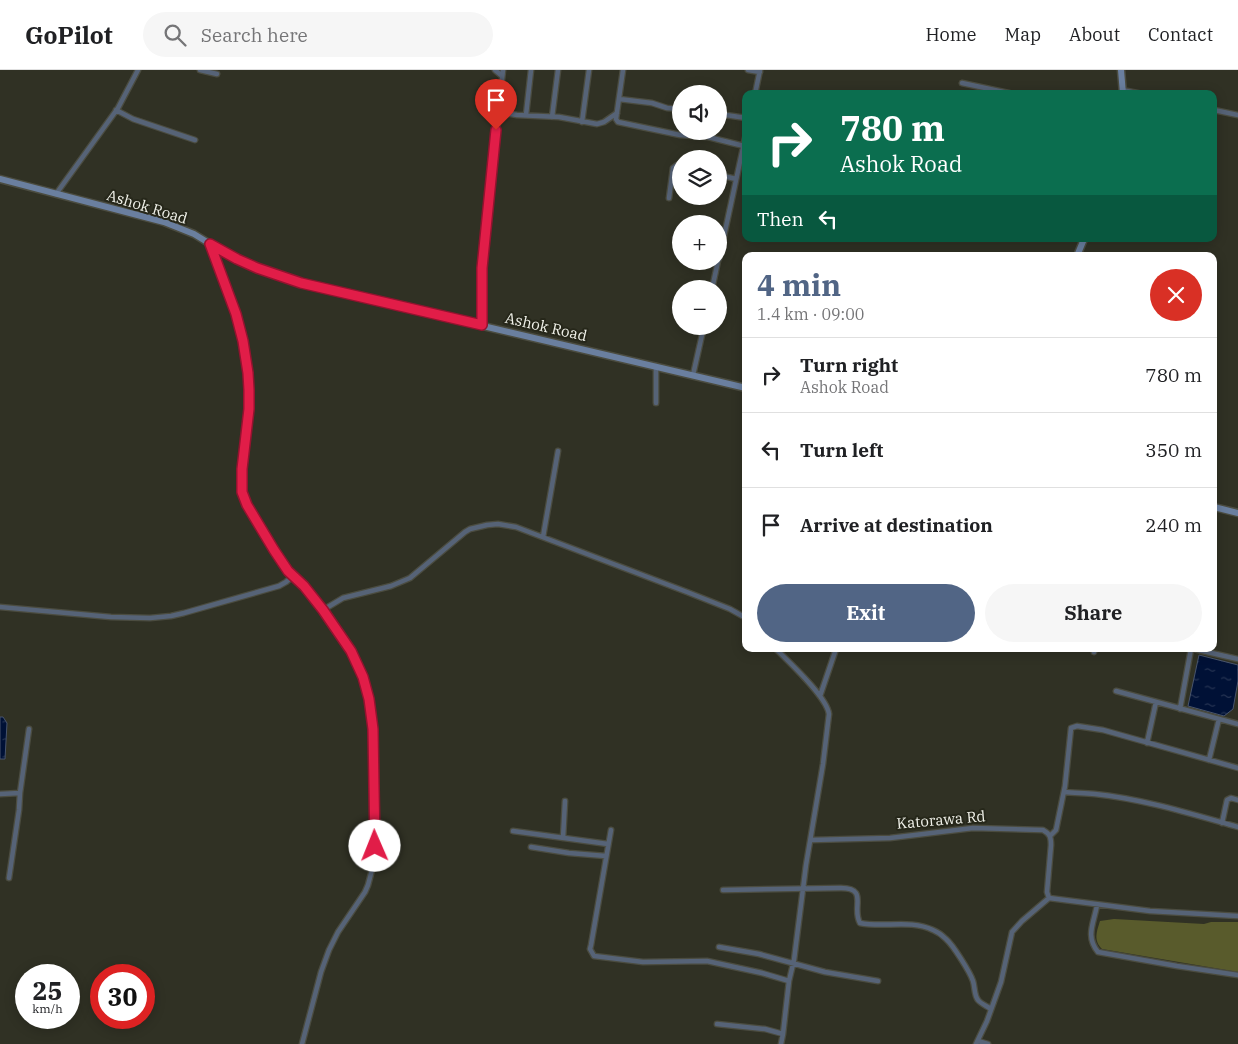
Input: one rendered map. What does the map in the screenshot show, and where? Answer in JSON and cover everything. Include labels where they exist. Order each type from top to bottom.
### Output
[{"type":"street","points":[[56,194],[125,97],[138,70]]},
{"type":"street","points":[[200,70],[217,74]]},
{"type":"street","points":[[495,70],[502,76]]},
{"type":"street","points":[[482,325],[482,268],[503,70]]},
{"type":"street","points":[[526,115],[532,70]]},
{"type":"street","points":[[552,117],[558,70]]},
{"type":"street","points":[[582,122],[588,70]]},
{"type":"street","points":[[623,70],[617,113],[617,120],[621,123],[680,135],[708,137],[742,146]]},
{"type":"street","points":[[748,70],[760,71],[756,90]]},
{"type":"street","points":[[1122,70],[1123,90]]},
{"type":"street","points":[[962,83],[994,90]]},
{"type":"street","points":[[619,99],[646,102],[672,108]]},
{"type":"street","points":[[116,110],[133,119],[195,140]]},
{"type":"street","points":[[1217,111],[1238,115]]},
{"type":"street","points":[[498,112],[601,124],[617,113]]},
{"type":"street","points":[[727,115],[742,117]]},
{"type":"street","points":[[727,222],[742,154]]},
{"type":"street","points":[[669,198],[672,176]]},
{"type":"street","points":[[727,177],[736,179]]},
{"type":"street","name":"Ashok Road","points":[[0,179],[164,222],[194,234],[237,259],[257,268],[301,283],[742,387]]},
{"type":"street","points":[[210,244],[236,314],[248,373],[249,409],[242,469],[242,492],[247,505],[274,550],[293,576],[304,586],[323,610],[354,657],[368,692],[373,729],[375,846],[373,866],[368,885],[361,899],[328,950],[302,1044]]},
{"type":"street","points":[[694,375],[702,335]]},
{"type":"street","points":[[656,366],[656,403]]},
{"type":"street","points":[[543,537],[558,451]]},
{"type":"street","points":[[1217,508],[1238,513]]},
{"type":"street","points":[[323,610],[343,598],[391,586],[410,578],[470,529],[487,524],[505,524],[720,605],[742,616]]},
{"type":"street","points":[[0,607],[116,617],[150,618],[171,616],[279,586],[293,576]]},
{"type":"street","points":[[779,652],[820,696],[829,714],[823,764],[802,889],[794,963],[789,981],[781,1044]]},
{"type":"street","points":[[820,696],[835,652]]},
{"type":"street","points":[[1180,709],[1192,652]]},
{"type":"street","points":[[1205,652],[1238,660]]},
{"type":"street","points":[[1116,691],[1238,724]]},
{"type":"street","points":[[1147,743],[1156,702]]},
{"type":"street","points":[[1209,760],[1219,719]]},
{"type":"street","points":[[1049,898],[1047,892],[1050,836],[1056,830],[1064,792],[1071,728],[1077,726],[1103,730],[1238,768]]},
{"type":"street","points":[[8,878],[29,729]]},
{"type":"street","points":[[1064,792],[1095,794],[1156,805],[1238,827]]},
{"type":"street","points":[[0,794],[20,793]]},
{"type":"street","points":[[1222,822],[1227,800],[1231,798],[1238,800]]},
{"type":"street","points":[[563,838],[565,801]]},
{"type":"street","name":"Katorawa Rd","points":[[811,840],[890,838],[973,828],[1043,830],[1050,836]]},
{"type":"street","points":[[611,830],[591,945],[591,953],[594,956],[644,962],[707,961],[789,981]]},
{"type":"street","points":[[513,831],[608,844]]},
{"type":"street","points":[[531,847],[568,853],[606,856]]},
{"type":"street","points":[[723,890],[848,888],[855,891],[858,896],[856,915],[860,923],[921,926],[932,929],[948,940],[972,978],[978,1000],[991,1008]]},
{"type":"street","points":[[988,1044],[977,1042],[1005,968],[1012,932],[1049,898],[1150,911],[1238,916]]},
{"type":"street","points":[[1097,905],[1090,936],[1093,946],[1098,952],[1238,975]]},
{"type":"street","points":[[719,947],[759,954],[825,972],[878,981]]},
{"type":"street","points":[[717,1024],[765,1029],[783,1034]]},
{"type":"green space","points":[[1114,919],[1204,924],[1211,922],[1238,922],[1238,972],[1102,949],[1097,942],[1100,921]]},
{"type":"water","points":[[1199,655],[1238,665],[1238,681],[1233,709],[1224,716],[1188,706]]},
{"type":"water","points":[[0,717],[3,717],[7,723],[5,759],[0,759]]},
{"type":"route","points":[[375,846],[373,729],[368,692],[363,677],[351,651],[323,610],[304,586],[288,571],[274,550],[247,505],[242,492],[242,469],[249,409],[248,373],[236,314],[210,244],[257,268],[301,283],[482,325],[482,268],[496,130]]}]
